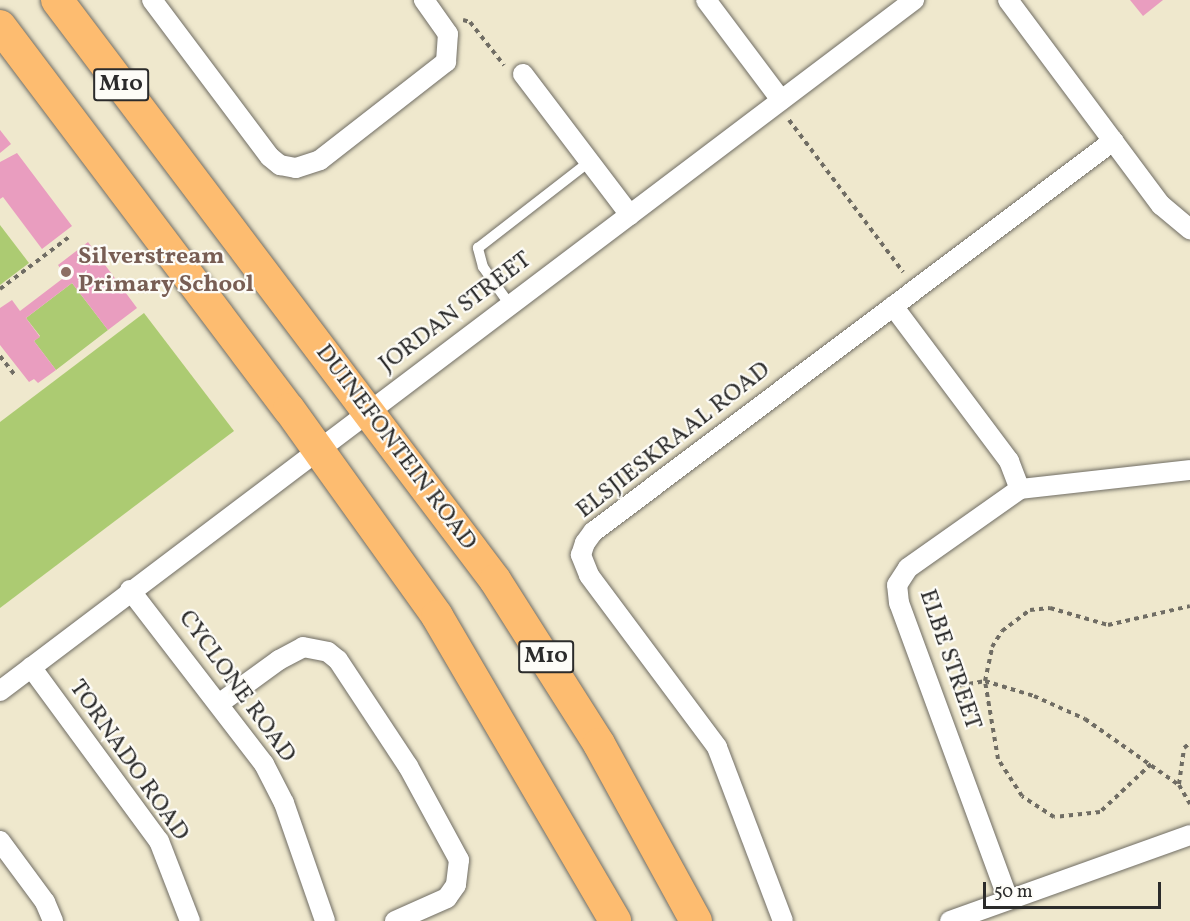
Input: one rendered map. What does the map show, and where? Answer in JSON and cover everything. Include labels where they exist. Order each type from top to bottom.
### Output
[{"type":"main road","name":"DUINEFONTEIN ROAD","points":[[57,0],[495,580],[557,674],[642,818],[696,921]]},
{"type":"main road","name":"M10","points":[[0,26],[317,449],[437,616],[615,921]]},
{"type":"street","points":[[152,0],[270,158],[280,165],[296,168],[320,160],[446,62],[448,34],[424,0]]},
{"type":"street","points":[[706,0],[784,108]]},
{"type":"street","name":"JORDAN STREET","points":[[0,691],[130,590],[630,215],[784,108],[914,0]]},
{"type":"street","points":[[1008,0],[1161,205],[1190,229]]},
{"type":"street","points":[[514,70],[590,161],[630,215]]},
{"type":"street","name":"ELSJIESKRAAL ROAD","points":[[783,921],[717,747],[589,575],[581,555],[593,532],[1113,141]]},
{"type":"street","points":[[893,306],[1009,461],[1020,489]]},
{"type":"street","name":"ELBE STREET","points":[[1008,899],[899,603],[897,585],[908,568],[1020,489],[1190,470]]},
{"type":"street","name":"CYCLONE ROAD","points":[[130,590],[220,703],[274,782],[326,921]]},
{"type":"street","points":[[220,703],[279,660],[303,647],[328,652],[338,660],[414,774],[459,860],[456,885],[447,898],[395,921]]},
{"type":"street","name":"TORNADO ROAD","points":[[31,667],[159,841],[190,921]]},
{"type":"street","points":[[950,921],[1190,835]]},
{"type":"street","points":[[0,841],[45,902],[53,921]]},
{"type":"lane","points":[[510,305],[483,267],[478,248],[590,161]]},
{"type":"path","points":[[463,20],[470,22],[514,70]]},
{"type":"path","points":[[784,108],[907,278]]},
{"type":"path","points":[[0,290],[69,237]]},
{"type":"path","points":[[0,356],[15,375]]},
{"type":"path","points":[[1151,764],[1100,813],[1054,817],[1022,796],[998,759],[985,681],[992,647],[1002,631],[1030,610],[1050,608],[1108,626],[1190,606]]},
{"type":"path","points":[[945,690],[985,681],[1034,696],[1084,719],[1179,784],[1190,804]]},
{"type":"path","points":[[1179,784],[1184,748],[1190,743]]},
{"type":"green space","points":[[0,225],[29,263],[0,285]]},
{"type":"green space","points":[[72,283],[108,330],[56,370],[34,341],[40,336],[26,318]]},
{"type":"green space","points":[[144,313],[234,431],[0,608],[0,422]]},
{"type":"building","points":[[1130,0],[1163,0],[1143,16]]},
{"type":"building","points":[[0,130],[11,144],[0,153]]},
{"type":"building","points":[[17,153],[72,226],[42,249],[3,197],[0,199],[0,162]]},
{"type":"building","points":[[88,242],[137,308],[108,330],[72,283],[26,318],[40,337],[34,341],[56,370],[38,383],[34,379],[29,382],[0,345],[0,308],[12,300],[20,311],[66,276],[58,265]]},
{"type":"place","name":"Silverstream Primary School","points":[[66,272]]}]
